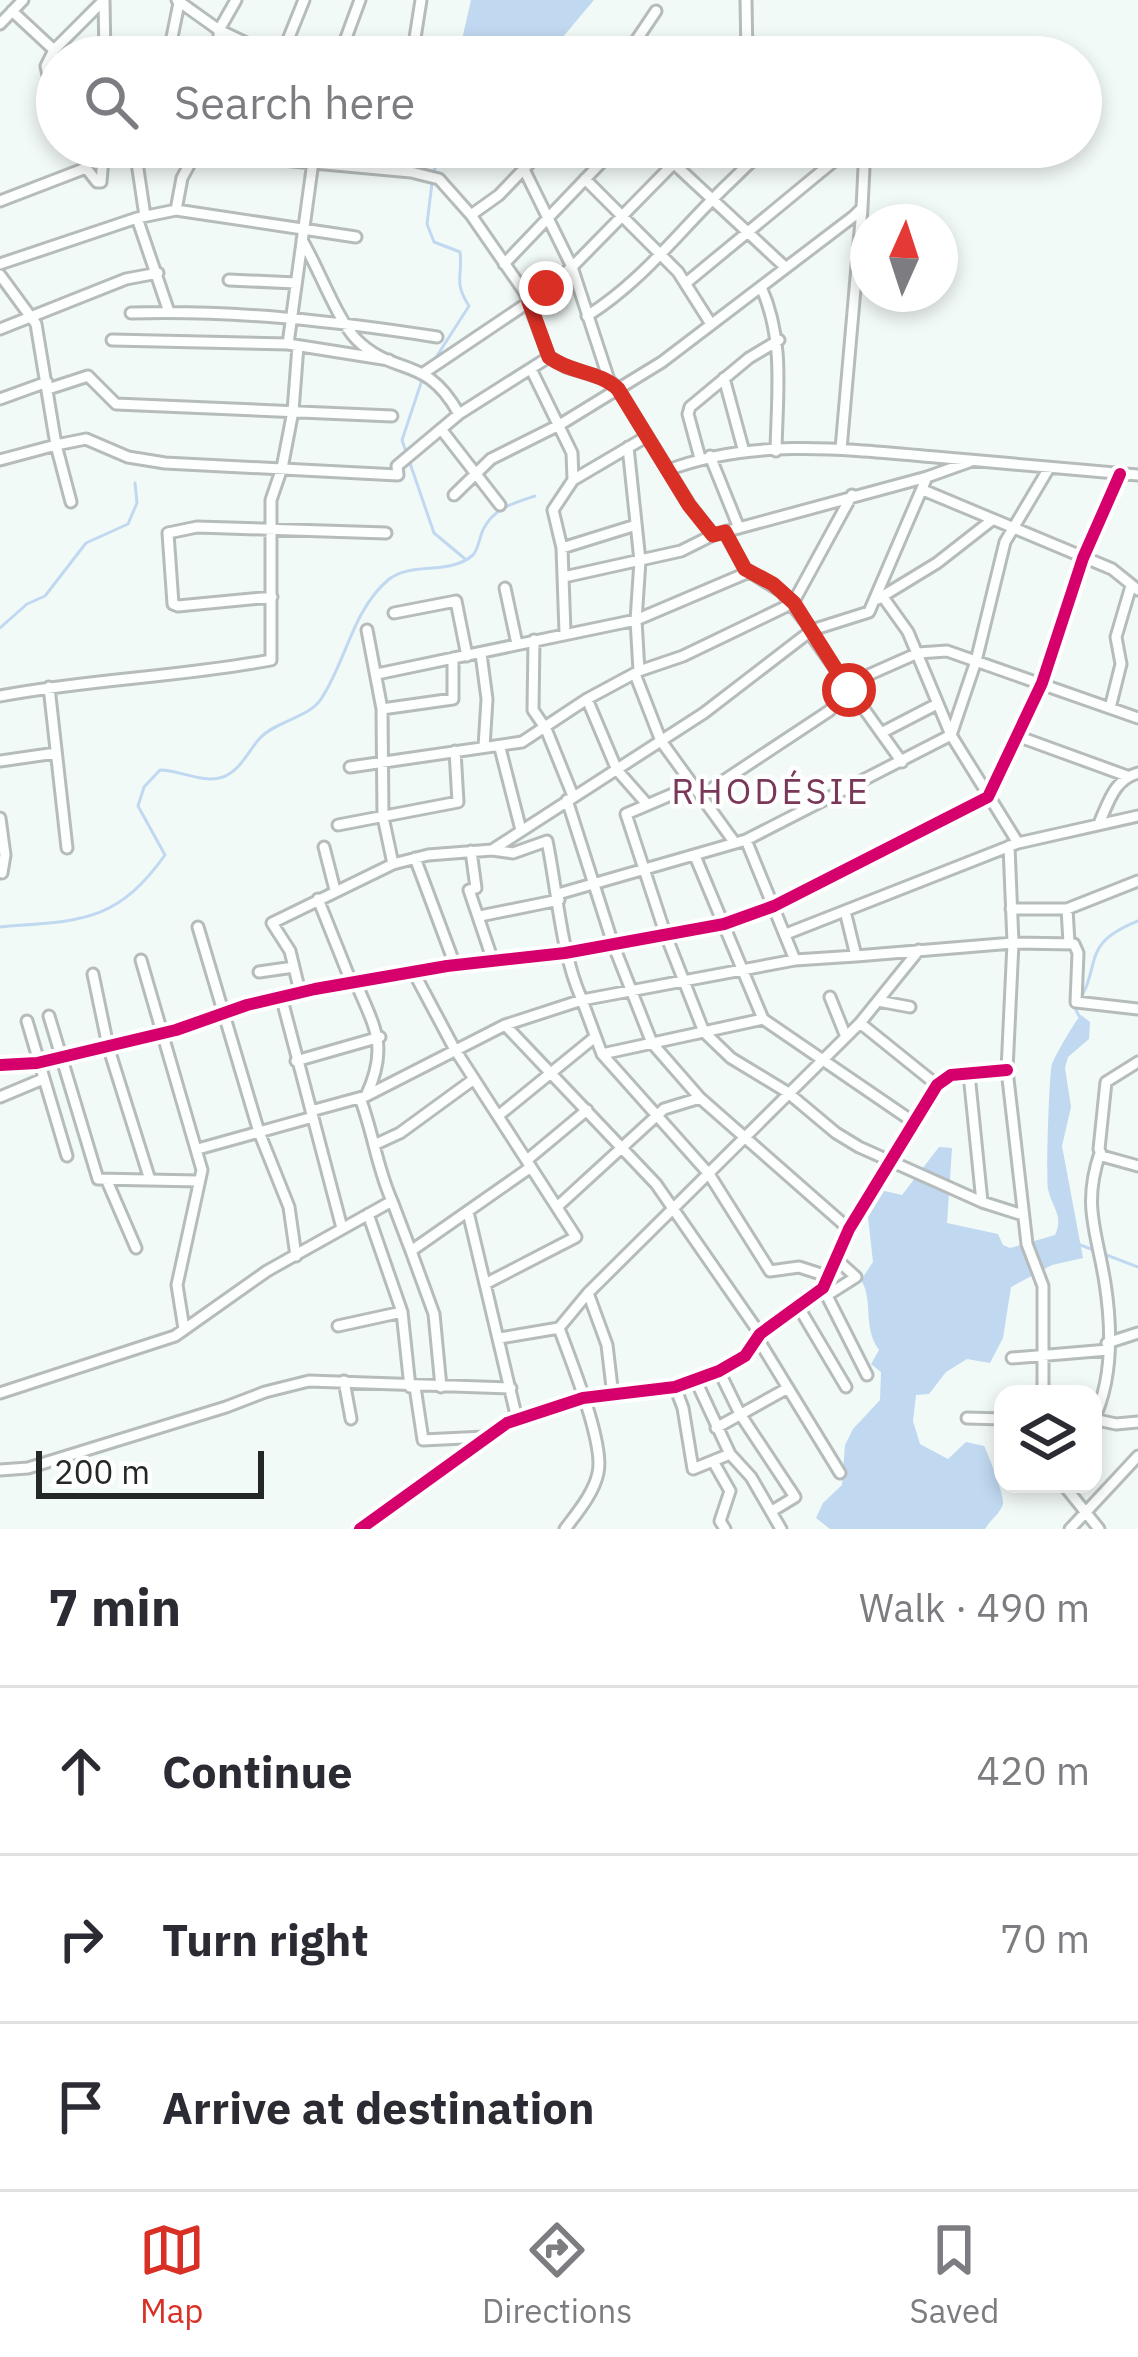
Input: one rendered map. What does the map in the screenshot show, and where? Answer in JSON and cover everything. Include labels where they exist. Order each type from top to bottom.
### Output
[{"type":"street","points":[[0,24],[23,0]]},
{"type":"street","points":[[68,36],[104,0],[104,36]]},
{"type":"street","points":[[219,36],[236,0]]},
{"type":"street","points":[[288,36],[304,0]]},
{"type":"street","points":[[351,36],[360,0]]},
{"type":"street","points":[[416,36],[422,0]]},
{"type":"street","points":[[746,0],[747,36]]},
{"type":"street","points":[[172,36],[178,2],[232,36]]},
{"type":"street","points":[[12,11],[39,36]]},
{"type":"street","points":[[639,36],[656,11]]},
{"type":"street","points":[[0,201],[86,168],[101,182],[103,168]]},
{"type":"street","points":[[137,168],[141,217],[169,312]]},
{"type":"street","points":[[176,210],[188,168]]},
{"type":"street","points":[[0,696],[271,660],[271,500],[293,411],[292,318],[311,168]]},
{"type":"street","points":[[337,168],[439,179],[471,215],[529,302],[549,357],[609,380]]},
{"type":"street","points":[[504,264],[596,168]]},
{"type":"street","points":[[425,372],[572,267],[670,168]]},
{"type":"street","points":[[678,168],[785,267]]},
{"type":"street","points":[[587,316],[621,295],[744,168]]},
{"type":"street","points":[[686,283],[824,168]]},
{"type":"street","points":[[862,204],[864,168]]},
{"type":"street","points":[[471,215],[524,169],[572,267],[609,380],[668,470],[749,572],[773,584],[794,603],[902,762]]},
{"type":"street","points":[[585,179],[686,283],[711,324]]},
{"type":"street","points":[[0,264],[176,210],[303,234],[356,237]]},
{"type":"street","points":[[454,495],[491,459],[618,389],[850,217]]},
{"type":"street","points":[[303,234],[344,323],[369,349],[438,382],[459,414]]},
{"type":"street","points":[[0,329],[126,279],[158,273]]},
{"type":"street","points":[[0,275],[33,319],[71,502]]},
{"type":"street","points":[[229,280],[296,283]]},
{"type":"street","points":[[761,287],[774,315],[778,340],[776,451]]},
{"type":"street","points":[[841,449],[853,312]]},
{"type":"street","points":[[131,313],[292,318],[437,338]]},
{"type":"street","points":[[112,340],[293,345],[389,359]]},
{"type":"street","points":[[740,528],[705,457],[689,409],[778,340]]},
{"type":"street","points":[[0,460],[86,439],[128,457],[165,463],[398,475],[397,466],[459,414],[549,357]]},
{"type":"street","points":[[531,369],[572,453],[573,480]]},
{"type":"street","points":[[0,399],[88,376],[116,404],[392,416]]},
{"type":"street","points":[[724,378],[745,452]]},
{"type":"street","points":[[441,429],[500,505]]},
{"type":"street","points":[[566,633],[562,548],[554,510],[573,480],[646,437]]},
{"type":"street","points":[[628,446],[640,561],[637,673],[661,741],[740,841],[795,960]]},
{"type":"street","points":[[668,470],[705,457],[745,452],[841,449],[1138,476]]},
{"type":"street","points":[[564,577],[681,551],[719,533],[927,478],[974,460]]},
{"type":"street","points":[[480,916],[740,841],[951,735],[1011,528],[1049,468]]},
{"type":"street","points":[[0,1065],[38,1063],[108,1046],[300,992],[724,924],[774,906],[988,797],[1042,683],[1083,558],[1120,474]]},
{"type":"street","points":[[492,850],[661,741],[811,631],[867,615],[881,598],[927,478]]},
{"type":"street","points":[[923,490],[1112,568],[1134,588],[1116,637],[1121,664],[1110,708]]},
{"type":"street","points":[[350,767],[522,742],[637,673],[794,603],[852,495]]},
{"type":"street","points":[[881,598],[992,520]]},
{"type":"street","points":[[562,548],[636,524]]},
{"type":"street","points":[[272,596],[178,607],[171,600],[168,533],[197,527],[386,533]]},
{"type":"street","points":[[376,674],[636,620],[749,572]]},
{"type":"street","points":[[506,588],[517,644]]},
{"type":"street","points":[[881,598],[902,621],[951,735],[1014,844],[1007,1070],[1023,1215],[1031,1258],[1043,1286],[1042,1385]]},
{"type":"street","points":[[394,613],[456,601],[466,656]]},
{"type":"street","points":[[368,630],[382,709],[383,817],[393,864]]},
{"type":"street","points":[[534,640],[533,710],[546,729],[613,944],[652,1043],[700,1098],[849,1229]]},
{"type":"street","points":[[702,795],[829,711],[866,676],[918,653],[942,650],[1138,718]]},
{"type":"street","points":[[481,653],[487,699],[484,747]]},
{"type":"street","points":[[382,709],[453,699],[453,658]]},
{"type":"street","points":[[49,687],[67,848]]},
{"type":"street","points":[[587,699],[616,770],[646,803]]},
{"type":"street","points":[[881,733],[937,704]]},
{"type":"street","points":[[1017,736],[1132,774]]},
{"type":"street","points":[[500,748],[520,830]]},
{"type":"street","points":[[338,825],[458,802],[455,751]]},
{"type":"street","points":[[0,761],[56,753]]},
{"type":"street","points":[[1100,821],[1115,788],[1132,774]]},
{"type":"street","points":[[694,785],[626,814],[704,1032],[731,1058],[787,1092],[836,1133],[982,1202],[1023,1215]]},
{"type":"street","points":[[786,934],[1014,844],[1138,815]]},
{"type":"street","points":[[0,818],[5,855],[2,873]]},
{"type":"street","points":[[300,992],[290,951],[272,923],[393,864],[470,851],[513,853],[547,841],[565,952],[602,1054],[709,1174],[770,1271],[799,1267],[825,1287],[867,1375]]},
{"type":"street","points":[[324,847],[335,890]]},
{"type":"street","points":[[470,851],[476,888],[469,890],[493,961]]},
{"type":"street","points":[[695,856],[763,1019],[912,1121]]},
{"type":"street","points":[[415,859],[455,964]]},
{"type":"street","points":[[1011,909],[1067,909],[1138,880]]},
{"type":"street","points":[[318,899],[380,1037],[374,1073],[363,1097],[379,1173],[434,1314],[441,1387]]},
{"type":"street","points":[[1067,909],[1069,943],[1078,953],[1076,1002],[1138,1009]]},
{"type":"street","points":[[845,911],[856,956]]},
{"type":"street","points":[[198,927],[259,1132],[290,1207],[296,1256]]},
{"type":"street","points":[[198,1149],[363,1097],[505,1024],[582,1000],[795,960],[1069,943]]},
{"type":"street","points":[[500,1338],[559,1328],[588,1293],[860,1023],[919,950]]},
{"type":"street","points":[[141,960],[202,1169],[177,1285],[184,1329]]},
{"type":"street","points":[[259,972],[294,967]]},
{"type":"street","points":[[93,974],[108,1046],[150,1180]]},
{"type":"street","points":[[414,974],[454,1048],[576,1237],[485,1284]]},
{"type":"street","points":[[281,996],[341,1228]]},
{"type":"street","points":[[830,997],[846,1037]]},
{"type":"street","points":[[878,1001],[910,1007]]},
{"type":"street","points":[[50,1016],[96,1176],[198,1181]]},
{"type":"street","points":[[602,1054],[763,1019]]},
{"type":"street","points":[[27,1021],[67,1156]]},
{"type":"street","points":[[860,1023],[937,1085]]},
{"type":"street","points":[[505,1024],[656,1184],[759,1336],[840,1473]]},
{"type":"street","points":[[296,1061],[380,1037]]},
{"type":"street","points":[[498,1116],[596,1037]]},
{"type":"street","points":[[1102,1399],[1108,1384],[1105,1284],[1091,1214],[1094,1172],[1106,1082],[1138,1062]]},
{"type":"street","points":[[825,1287],[849,1229],[937,1085],[951,1075],[1007,1070]]},
{"type":"street","points":[[969,1074],[982,1202]]},
{"type":"street","points":[[0,1097],[43,1079]]},
{"type":"street","points":[[374,1144],[400,1133],[475,1079]]},
{"type":"street","points":[[556,1207],[664,1108],[700,1098]]},
{"type":"street","points":[[411,1251],[529,1164],[587,1110]]},
{"type":"street","points":[[1100,1153],[1138,1166]]},
{"type":"street","points":[[107,1180],[136,1248]]},
{"type":"street","points":[[0,1393],[171,1338],[267,1271],[392,1201]]},
{"type":"street","points":[[468,1212],[517,1419]]},
{"type":"street","points":[[368,1214],[402,1312],[423,1440],[484,1437]]},
{"type":"street","points":[[360,1529],[484,1437],[517,1419],[584,1398],[675,1387],[746,1356],[759,1336],[825,1287],[856,1276],[835,1258]]},
{"type":"street","points":[[588,1293],[608,1345],[613,1396]]},
{"type":"street","points":[[799,1306],[846,1387]]},
{"type":"street","points":[[338,1326],[402,1312]]},
{"type":"street","points":[[559,1328],[584,1398],[599,1468],[595,1484],[565,1529]]},
{"type":"street","points":[[1012,1358],[1107,1346],[1138,1333]]},
{"type":"street","points":[[719,1371],[740,1414],[795,1497],[772,1510]]},
{"type":"street","points":[[0,1470],[28,1468],[309,1381],[511,1388]]},
{"type":"street","points":[[344,1381],[352,1419]]},
{"type":"street","points":[[696,1381],[730,1454],[781,1529]]},
{"type":"street","points":[[675,1387],[693,1469],[730,1454]]},
{"type":"street","points":[[716,1428],[788,1388]]},
{"type":"street","points":[[967,1418],[994,1419]]},
{"type":"street","points":[[1102,1421],[1138,1422]]},
{"type":"street","points":[[1070,1529],[1138,1456]]},
{"type":"street","points":[[714,1462],[730,1491],[720,1521],[725,1529]]},
{"type":"street","points":[[1070,1493],[1099,1529]]},
{"type":"water","points":[[471,0],[594,0],[564,36],[463,36]]},
{"type":"water","points":[[1081,1015],[1090,1022],[1089,1039],[1068,1057],[1065,1068],[1071,1107],[1062,1146],[1083,1258],[1052,1265],[1011,1287],[1003,1338],[990,1363],[967,1359],[946,1372],[929,1394],[916,1395],[913,1421],[920,1444],[948,1459],[966,1442],[984,1446],[1002,1508],[985,1529],[830,1529],[816,1518],[823,1503],[842,1485],[845,1445],[853,1429],[880,1400],[881,1372],[871,1364],[879,1350],[861,1280],[873,1262],[868,1217],[880,1190],[902,1195],[939,1147],[952,1148],[947,1223],[998,1234],[1010,1248],[1055,1235],[1058,1217],[1047,1181],[1051,1071]]},
{"type":"waterway","points":[[433,174],[435,168]]},
{"type":"waterway","points":[[432,183],[427,224],[434,242],[460,252],[460,285],[469,306],[433,362]]},
{"type":"waterway","points":[[422,380],[402,440],[434,533],[464,558]]},
{"type":"waterway","points":[[0,628],[27,604],[45,596],[86,543],[128,524],[137,503],[135,483]]},
{"type":"waterway","points":[[0,927],[74,920],[112,907],[129,895],[165,855],[138,806],[144,787],[160,770],[208,779],[229,774],[267,732],[321,699],[366,606],[388,580],[408,571],[463,561],[475,553],[492,516],[535,496]]},
{"type":"waterway","points":[[1079,1016],[1075,1008],[1099,948],[1138,921]]},
{"type":"waterway","points":[[1078,1244],[1138,1267]]},
{"type":"cycle path","points":[[0,1065],[37,1063],[176,1030],[247,1005],[315,989],[447,966],[565,953],[724,924],[774,906],[988,797],[1042,683],[1083,558],[1120,474]]},
{"type":"cycle path","points":[[360,1529],[507,1423],[583,1398],[675,1387],[745,1356],[760,1334],[823,1288],[849,1229],[937,1085],[951,1075],[1007,1070]]},
{"type":"district","name":"RHODÉSIE","points":[[771,791]]},
{"type":"route","points":[[546,288],[529,302],[549,357],[609,380],[618,389],[689,505],[713,535],[725,532],[745,569],[773,584],[794,603],[849,690]]}]
